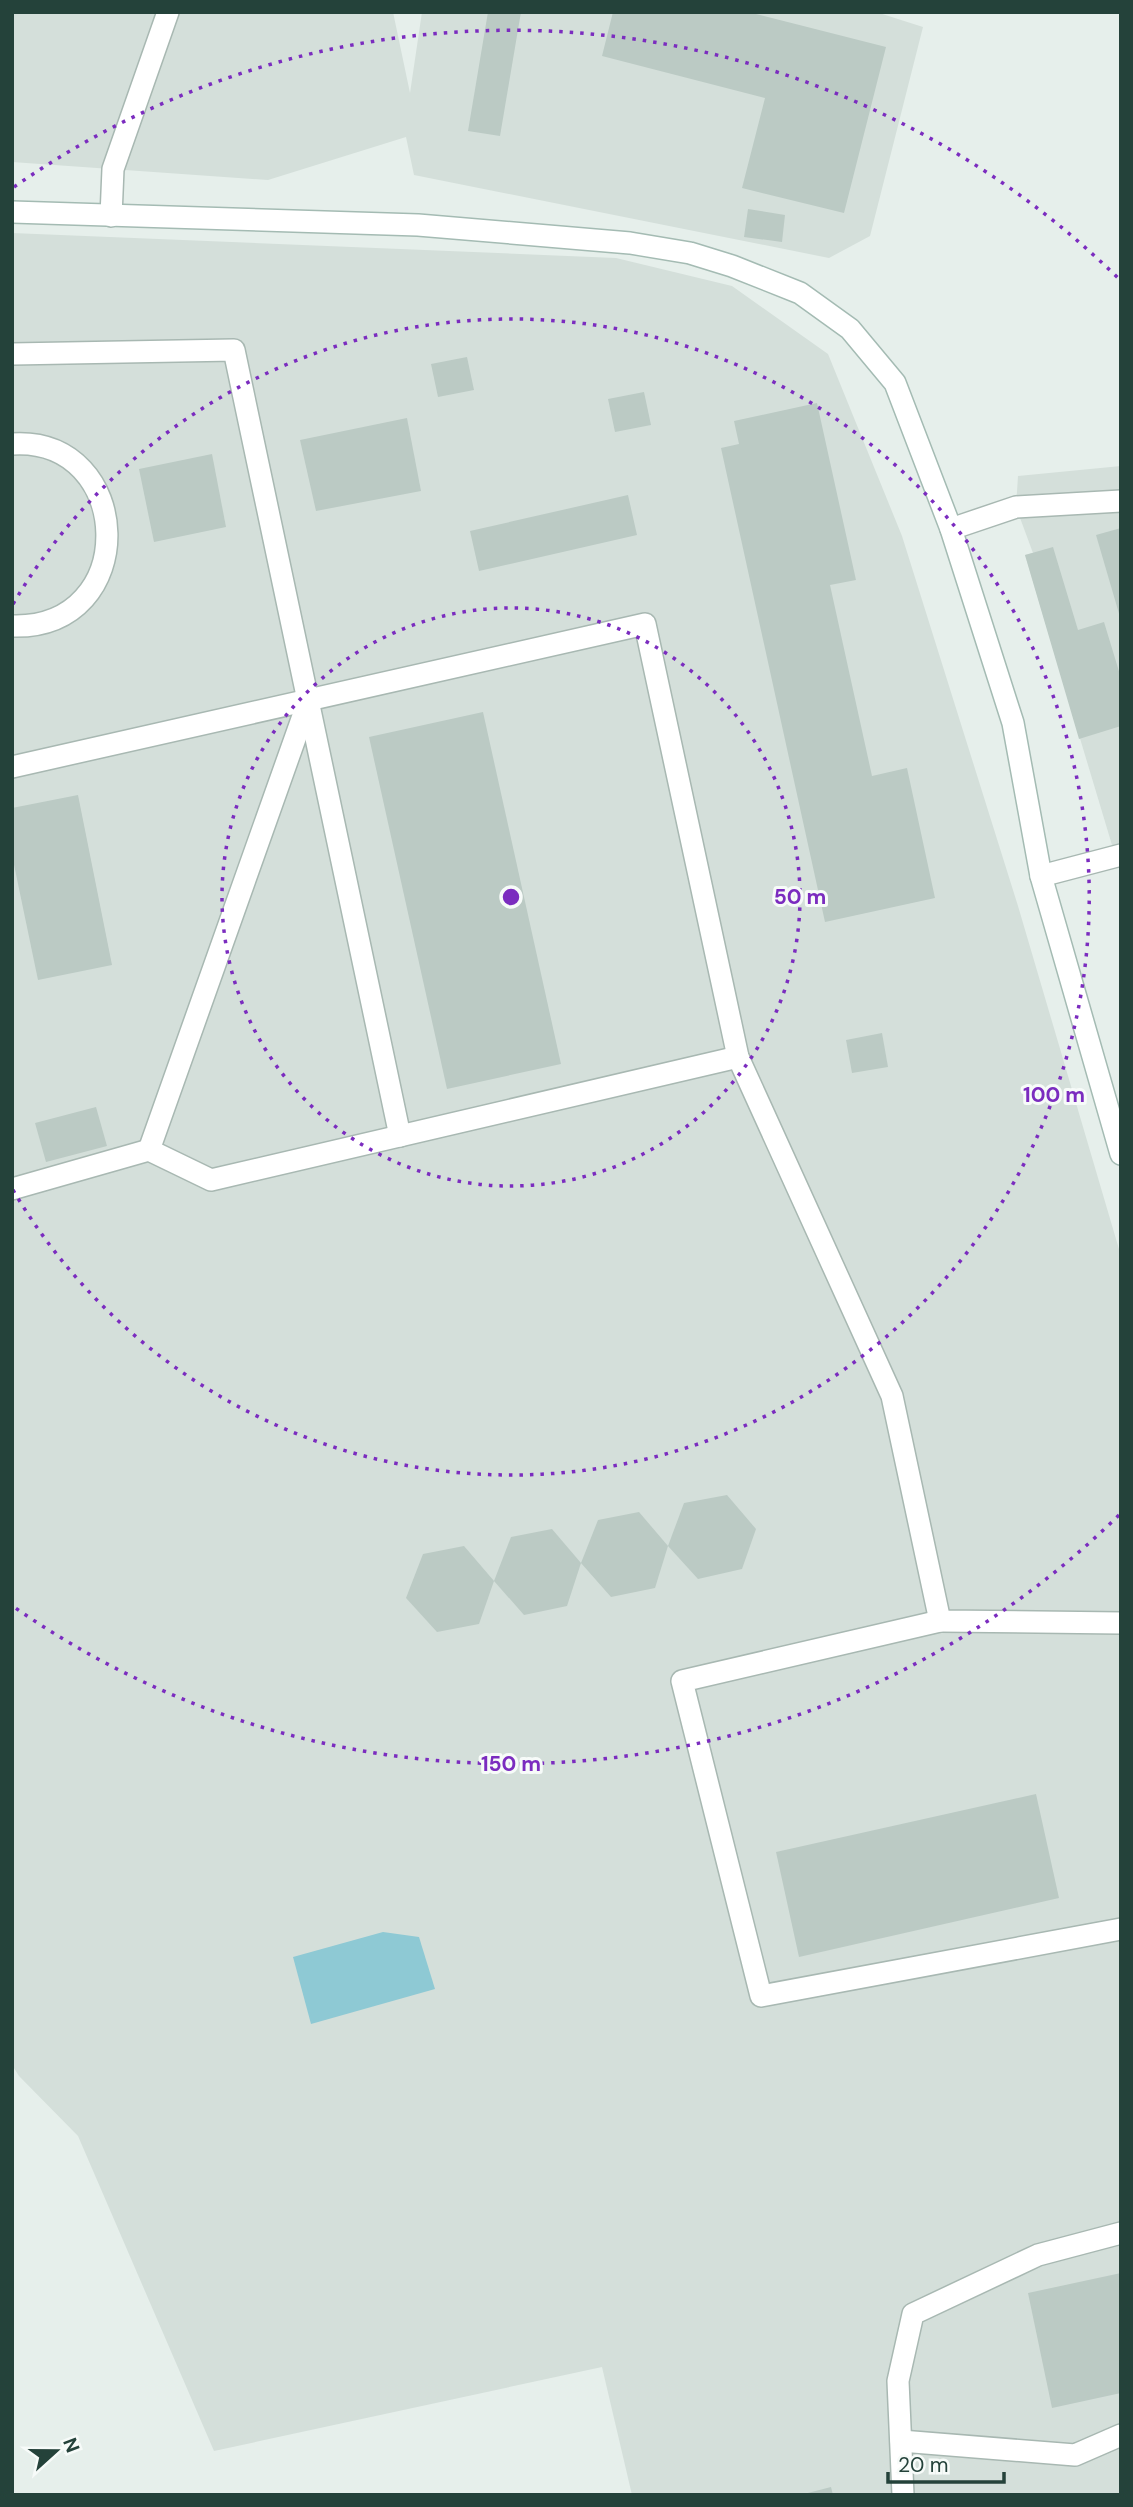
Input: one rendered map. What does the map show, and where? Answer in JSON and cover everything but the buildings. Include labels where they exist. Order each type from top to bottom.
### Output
[{"type":"street","points":[[111,216],[113,169],[168,12]]},
{"type":"street","points":[[12,212],[418,225],[630,243],[690,253],[800,293],[850,329],[895,383],[951,529],[1013,723],[1041,876],[1121,1154]]},
{"type":"street","points":[[12,354],[234,350],[400,1136]]},
{"type":"street","points":[[12,444],[27,443],[49,448],[79,467],[99,493],[109,524],[106,560],[92,589],[72,610],[35,626],[12,626]]},
{"type":"street","points":[[951,529],[1016,507],[1121,500]]},
{"type":"street","points":[[12,767],[645,624],[738,1057],[892,1396],[940,1620]]},
{"type":"street","points":[[149,1150],[309,700]]},
{"type":"street","points":[[1041,876],[1121,855]]},
{"type":"street","points":[[12,1189],[149,1150],[211,1180],[738,1057]]},
{"type":"street","points":[[1121,1623],[940,1620],[682,1681],[761,1996],[1121,1929]]},
{"type":"street","points":[[903,2495],[898,2381],[913,2314],[1038,2255],[1121,2232]]},
{"type":"street","points":[[901,2441],[1075,2455],[1121,2435]]},
{"type":"shaded area","points":[[12,12],[393,12],[410,93],[422,12],[876,12],[923,27],[870,236],[829,258],[414,175],[406,137],[268,180],[12,162]]},
{"type":"shaded area","points":[[12,233],[616,258],[732,286],[828,354],[902,536],[1018,906],[1121,1256],[1121,2495],[632,2495],[602,2367],[214,2451],[78,2136],[19,2076],[12,2065]]},
{"type":"shaded area","points":[[1121,466],[1121,875],[1025,555],[1033,553],[1016,507],[1018,476]]},
{"type":"water","points":[[383,1932],[419,1937],[435,1989],[311,2024],[293,1957]]}]
